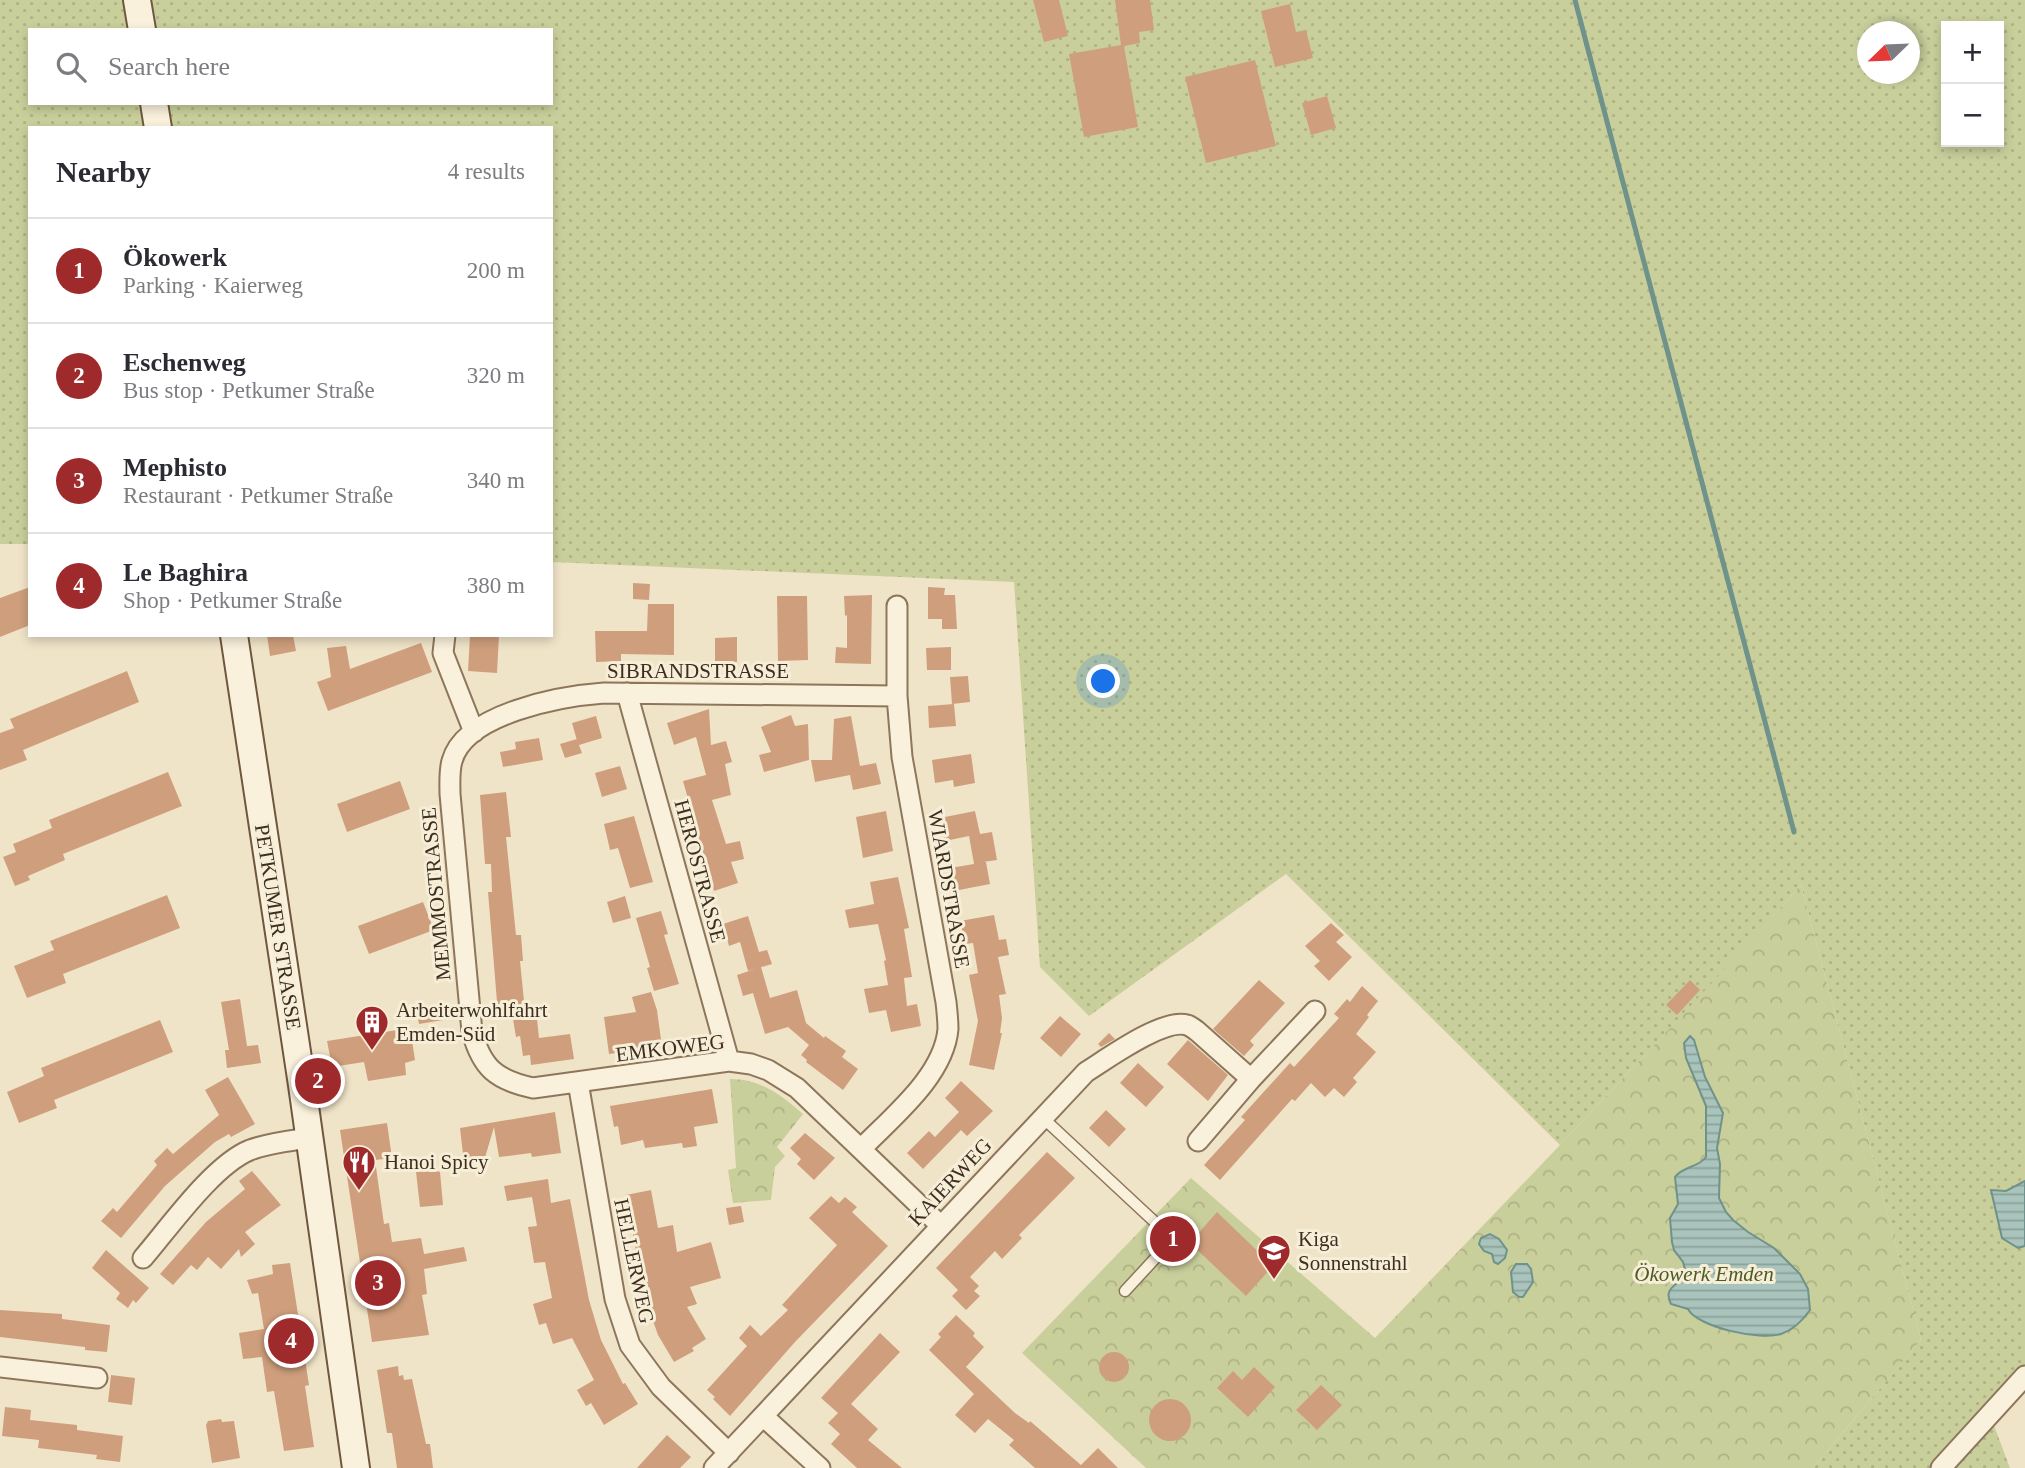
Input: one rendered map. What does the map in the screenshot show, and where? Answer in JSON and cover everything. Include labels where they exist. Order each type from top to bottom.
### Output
[{"type":"main road","points":[[137,0],[142,28]]},
{"type":"main road","points":[[154,105],[158,126]]},
{"type":"main road","name":"PETKUMER STRASSE","points":[[234,637],[356,1468]]},
{"type":"street","name":"WIARDSTRASSE","points":[[861,1149],[931,1075],[942,1052],[948,1030],[946,1002],[901,757],[897,696],[897,606]]},
{"type":"street","points":[[445,637],[443,653],[474,732]]},
{"type":"street","name":"SIBRANDSTRASSE","points":[[503,717],[533,704],[570,695],[627,693],[897,696]]},
{"type":"street","name":"HEROSTRASSE","points":[[627,693],[729,1061]]},
{"type":"street","name":"MEMMOSTRASSE","points":[[503,717],[463,741],[452,760],[450,794],[472,1032],[484,1063],[513,1084]]},
{"type":"street","points":[[1198,1141],[1315,1011]]},
{"type":"street","name":"KAIERWEG","points":[[714,1468],[1086,1072],[1166,1027],[1187,1025],[1251,1080]]},
{"type":"street","name":"EMKOWEG","points":[[513,1084],[533,1088],[729,1061],[751,1064],[768,1070],[797,1088],[940,1225]]},
{"type":"street","name":"HELLERWEG","points":[[578,1082],[615,1299],[626,1335],[636,1354],[661,1387],[729,1453]]},
{"type":"street","points":[[143,1258],[211,1180],[236,1158],[272,1143],[309,1138]]},
{"type":"street","points":[[0,1367],[97,1378]]},
{"type":"street","points":[[1941,1468],[2025,1376]]},
{"type":"street","points":[[763,1416],[820,1468]]},
{"type":"lane","points":[[1042,1117],[1173,1239],[1125,1291]]},
{"type":"green space","points":[[0,0],[2025,0],[2025,1376],[1990,1415],[2010,1468],[1813,1468],[1921,1340],[1801,885],[1727,968],[1560,1145],[1286,874],[1089,1016],[1040,967],[1014,582],[553,562],[553,126],[28,126],[28,544],[0,544]]},
{"type":"green space","name":"Ökowerk Emden","points":[[1801,885],[1921,1340],[1813,1468],[1146,1468],[1022,1353],[1191,1178],[1375,1338],[1644,1056]]},
{"type":"green space","points":[[730,1079],[761,1085],[803,1114],[777,1147],[785,1156],[775,1167],[771,1200],[733,1203],[728,1170],[736,1168]]},
{"type":"water","points":[[1690,1036],[1694,1040],[1705,1077],[1723,1113],[1717,1148],[1720,1164],[1719,1198],[1733,1220],[1774,1248],[1800,1274],[1808,1289],[1810,1310],[1790,1330],[1781,1334],[1759,1336],[1716,1327],[1694,1316],[1688,1309],[1671,1304],[1669,1298],[1670,1290],[1686,1273],[1672,1242],[1670,1218],[1678,1204],[1675,1177],[1706,1157],[1706,1106],[1686,1058],[1684,1043]]},
{"type":"water","points":[[2025,1181],[2025,1246],[2018,1248],[2002,1238],[1991,1190],[2006,1191]]},
{"type":"water","points":[[1490,1234],[1499,1239],[1507,1250],[1505,1258],[1498,1264],[1494,1262],[1492,1254],[1484,1251],[1479,1244],[1481,1238]]},
{"type":"water","points":[[1516,1264],[1527,1264],[1531,1269],[1533,1282],[1523,1297],[1513,1292],[1511,1272]]},
{"type":"building","points":[[1033,0],[1059,0],[1068,36],[1044,42]]},
{"type":"building","points":[[1115,0],[1150,0],[1154,30],[1139,32],[1140,43],[1124,46],[1138,127],[1084,137],[1069,54],[1121,45]]},
{"type":"building","points":[[1290,4],[1296,32],[1306,30],[1313,58],[1275,67],[1261,11]]},
{"type":"building","points":[[1255,60],[1276,146],[1206,163],[1185,77]]},
{"type":"building","points":[[1327,96],[1336,128],[1311,135],[1302,103]]},
{"type":"building","points":[[633,583],[650,584],[649,600],[633,599]]},
{"type":"building","points":[[928,587],[945,588],[944,595],[955,595],[957,629],[942,629],[942,619],[928,619]]},
{"type":"building","points":[[28,588],[28,626],[0,637],[0,598]]},
{"type":"building","points":[[872,595],[871,664],[835,663],[836,647],[847,648],[844,596]]},
{"type":"building","points":[[777,596],[807,596],[808,660],[778,661]]},
{"type":"building","points":[[648,604],[674,604],[674,655],[621,654],[621,661],[596,662],[595,631],[647,631]]},
{"type":"building","points":[[267,637],[293,637],[296,651],[270,656]]},
{"type":"building","points":[[470,637],[499,637],[497,673],[468,671]]},
{"type":"building","points":[[737,637],[737,662],[715,662],[715,638]]},
{"type":"building","points":[[421,643],[432,672],[328,711],[317,682],[331,677],[327,648],[346,646],[350,669]]},
{"type":"building","points":[[951,647],[951,670],[927,670],[926,648]]},
{"type":"building","points":[[127,671],[139,702],[23,750],[27,760],[0,770],[0,733],[14,728],[10,719]]},
{"type":"building","points":[[968,676],[970,702],[952,704],[950,677]]},
{"type":"building","points":[[954,704],[956,726],[929,728],[928,706]]},
{"type":"building","points":[[709,709],[711,745],[726,741],[732,762],[725,764],[731,795],[712,800],[726,844],[740,841],[744,859],[731,862],[738,883],[714,891],[683,781],[706,775],[696,737],[674,745],[667,723]]},
{"type":"building","points":[[791,715],[795,726],[808,724],[809,760],[764,772],[759,755],[771,752],[761,727]]},
{"type":"building","points":[[596,716],[602,738],[579,745],[582,753],[565,758],[560,744],[577,739],[572,723]]},
{"type":"building","points":[[851,716],[860,766],[876,763],[881,784],[853,790],[850,775],[815,782],[811,760],[832,760],[834,719]]},
{"type":"building","points":[[539,738],[543,760],[503,767],[500,752],[516,749],[515,742]]},
{"type":"building","points":[[971,754],[975,783],[954,787],[953,780],[935,783],[932,760]]},
{"type":"building","points":[[620,766],[627,789],[602,797],[595,773]]},
{"type":"building","points":[[168,772],[182,806],[63,854],[65,860],[28,876],[30,880],[15,886],[3,857],[16,852],[13,844],[52,828],[49,820]]},
{"type":"building","points":[[400,781],[410,809],[347,832],[337,804]]},
{"type":"building","points":[[506,792],[511,837],[506,837],[516,935],[521,935],[523,961],[520,961],[525,1011],[536,1010],[539,1038],[570,1034],[574,1059],[531,1065],[530,1055],[523,1056],[520,1036],[516,1037],[512,1013],[498,1014],[488,892],[492,892],[491,864],[485,864],[480,795]]},
{"type":"building","points":[[886,811],[893,851],[863,858],[856,817]]},
{"type":"building","points":[[975,811],[980,834],[992,832],[997,860],[983,862],[986,862],[990,884],[954,891],[950,868],[974,864],[969,836],[945,841],[940,818]]},
{"type":"building","points":[[634,816],[653,882],[630,888],[618,848],[610,850],[604,824]]},
{"type":"building","points":[[898,877],[909,928],[904,929],[912,977],[904,978],[907,1006],[917,1004],[921,1026],[891,1032],[886,1010],[869,1013],[864,989],[888,985],[878,924],[849,928],[845,910],[874,904],[870,882]]},
{"type":"building","points":[[167,895],[180,928],[63,974],[66,983],[27,998],[14,966],[54,950],[50,941]]},
{"type":"building","points":[[625,896],[631,918],[613,923],[607,902]]},
{"type":"building","points":[[423,902],[434,930],[369,954],[358,926]]},
{"type":"building","points":[[661,911],[668,934],[664,935],[679,984],[654,991],[636,918]]},
{"type":"building","points":[[994,915],[999,940],[1006,939],[1009,955],[998,957],[1006,994],[999,995],[1002,1033],[994,1070],[969,1065],[978,1021],[969,975],[978,973],[973,943],[965,944],[960,921]]},
{"type":"building","points":[[748,916],[759,952],[767,950],[772,964],[748,971],[740,942],[729,946],[723,924]]},
{"type":"building","points":[[1331,923],[1344,935],[1336,942],[1352,957],[1329,981],[1314,966],[1320,961],[1305,946]]},
{"type":"building","points":[[761,967],[770,998],[797,990],[806,1023],[846,1051],[842,1057],[858,1069],[843,1090],[806,1062],[801,1055],[809,1045],[788,1027],[765,1034],[753,993],[743,996],[737,975]]},
{"type":"building","points":[[1259,980],[1285,1003],[1250,1041],[1254,1045],[1244,1056],[1213,1029]]},
{"type":"building","points":[[1690,980],[1700,990],[1677,1015],[1666,1005]]},
{"type":"building","points":[[1362,986],[1378,1001],[1356,1034],[1376,1052],[1353,1078],[1357,1082],[1344,1097],[1334,1088],[1325,1097],[1311,1083],[1295,1101],[1292,1099],[1220,1180],[1204,1165],[1245,1120],[1241,1117],[1290,1063],[1294,1067],[1339,1018],[1334,1014],[1347,999],[1350,1002]]},
{"type":"building","points":[[651,992],[657,1010],[662,1047],[609,1054],[604,1017],[636,1012],[632,997]]},
{"type":"building","points":[[240,999],[247,1046],[258,1045],[261,1063],[227,1068],[225,1050],[229,1050],[221,1002]]},
{"type":"building","points":[[447,1004],[449,1019],[419,1024],[416,1009]]},
{"type":"building","points":[[1060,1016],[1081,1034],[1061,1057],[1040,1038]]},
{"type":"building","points":[[160,1020],[173,1052],[54,1100],[57,1108],[19,1123],[7,1092],[44,1076],[41,1068]]},
{"type":"building","name":"Arbeiterwohlfahrt Emden-Süd","points":[[410,1028],[415,1060],[405,1063],[406,1075],[368,1081],[364,1062],[332,1067],[327,1041]]},
{"type":"building","points":[[1109,1033],[1115,1039],[1101,1047],[1098,1044]]},
{"type":"building","points":[[1188,1040],[1228,1075],[1208,1101],[1167,1064]]},
{"type":"building","points":[[1138,1063],[1164,1087],[1146,1107],[1120,1083]]},
{"type":"building","points":[[228,1077],[255,1124],[215,1142],[165,1186],[121,1238],[101,1221],[113,1208],[117,1212],[157,1165],[154,1161],[167,1148],[173,1154],[219,1115],[205,1090]]},
{"type":"building","points":[[961,1081],[993,1111],[967,1136],[961,1130],[923,1169],[907,1153],[929,1131],[935,1137],[959,1112],[945,1098]]},
{"type":"building","points":[[712,1089],[718,1123],[694,1127],[697,1146],[683,1148],[682,1143],[645,1148],[643,1140],[621,1145],[618,1126],[614,1127],[610,1106]]},
{"type":"building","points":[[1106,1110],[1126,1129],[1109,1147],[1089,1128]]},
{"type":"building","points":[[555,1112],[561,1153],[532,1157],[531,1153],[499,1157],[494,1127],[484,1161],[464,1163],[460,1128]]},
{"type":"building","points":[[387,1123],[392,1158],[375,1160],[384,1224],[389,1223],[392,1242],[421,1238],[424,1254],[464,1247],[467,1261],[424,1269],[427,1294],[422,1295],[429,1335],[372,1342],[340,1130]]},
{"type":"building","points":[[805,1133],[835,1158],[814,1180],[797,1164],[801,1159],[790,1148]]},
{"type":"building","points":[[1047,1152],[1075,1178],[1019,1235],[1022,1238],[1002,1259],[995,1251],[970,1277],[979,1286],[974,1291],[980,1296],[966,1310],[952,1296],[958,1290],[936,1268]]},
{"type":"building","points":[[252,1171],[281,1205],[245,1232],[255,1244],[241,1257],[239,1249],[221,1269],[208,1257],[197,1270],[191,1265],[173,1285],[160,1274],[206,1222],[245,1189],[239,1181]]},
{"type":"building","points":[[416,1172],[440,1172],[443,1205],[420,1207]]},
{"type":"building","points":[[548,1179],[551,1203],[570,1199],[589,1300],[601,1340],[623,1384],[625,1383],[638,1404],[604,1425],[591,1403],[586,1406],[577,1390],[594,1380],[572,1338],[553,1344],[546,1323],[539,1325],[533,1304],[552,1298],[545,1262],[534,1263],[528,1227],[537,1226],[532,1197],[507,1201],[504,1186]]},
{"type":"building","points":[[651,1190],[658,1228],[673,1225],[677,1252],[711,1242],[721,1278],[690,1287],[697,1304],[687,1307],[706,1339],[692,1348],[694,1351],[674,1362],[658,1335],[644,1295],[636,1263],[638,1262],[626,1195]]},
{"type":"building","points":[[831,1196],[839,1203],[845,1197],[857,1207],[852,1212],[888,1246],[795,1342],[730,1416],[707,1390],[747,1346],[739,1338],[750,1325],[761,1336],[788,1310],[782,1305],[837,1245],[809,1218]]},
{"type":"building","points":[[741,1206],[744,1222],[729,1225],[726,1208]]},
{"type":"building","points":[[1217,1212],[1273,1266],[1246,1296],[1190,1243]]},
{"type":"building","points":[[106,1250],[149,1288],[136,1303],[133,1300],[128,1308],[116,1299],[120,1293],[92,1268]]},
{"type":"building","points":[[290,1263],[309,1385],[305,1386],[314,1447],[284,1451],[274,1391],[267,1392],[262,1357],[243,1359],[239,1333],[264,1329],[258,1293],[252,1294],[247,1280],[273,1274],[272,1265]]},
{"type":"building","points":[[0,1310],[62,1314],[62,1319],[110,1325],[107,1352],[0,1337]]},
{"type":"building","points":[[956,1315],[975,1333],[973,1336],[984,1347],[966,1367],[1015,1413],[1029,1423],[1030,1421],[1081,1465],[1098,1448],[1118,1468],[1035,1468],[1009,1445],[1014,1440],[988,1419],[975,1433],[955,1415],[974,1394],[929,1350],[941,1337],[938,1334]]},
{"type":"building","points":[[880,1333],[900,1352],[851,1404],[878,1429],[868,1440],[902,1468],[857,1468],[831,1444],[840,1434],[828,1423],[838,1413],[821,1398]]},
{"type":"building","points":[[1114,1352],[1120,1353],[1128,1361],[1128,1373],[1120,1381],[1114,1382],[1108,1381],[1100,1373],[1099,1367],[1100,1361],[1108,1353]]},
{"type":"building","points":[[398,1366],[399,1376],[403,1375],[404,1380],[412,1379],[426,1444],[430,1444],[433,1468],[397,1468],[392,1433],[387,1433],[377,1370]]},
{"type":"building","points":[[1254,1367],[1275,1387],[1248,1417],[1217,1388],[1233,1371],[1242,1380]]},
{"type":"building","points":[[111,1375],[135,1378],[132,1405],[108,1402]]},
{"type":"building","points":[[1321,1385],[1342,1405],[1317,1430],[1296,1410]]},
{"type":"building","points":[[1170,1399],[1185,1405],[1191,1420],[1185,1435],[1170,1441],[1155,1435],[1149,1420],[1155,1405]]},
{"type":"building","points":[[5,1407],[31,1410],[30,1420],[77,1425],[77,1430],[123,1436],[120,1462],[96,1459],[97,1455],[38,1448],[39,1440],[2,1436]]},
{"type":"building","points":[[221,1419],[222,1422],[234,1421],[240,1458],[212,1463],[206,1425],[208,1421]]},
{"type":"building","points":[[667,1435],[691,1457],[680,1468],[637,1468]]},
{"type":"waterway","points":[[1575,0],[1794,832]]},
{"type":"place","name":"Arbeiterwohlfahrt Emden-Süd","points":[[372,1052]]},
{"type":"place","name":"Eschenweg","points":[[318,1081]]},
{"type":"place","name":"Hanoi Spicy","points":[[359,1192]]},
{"type":"place","name":"Ökowerk","points":[[1173,1239]]},
{"type":"place","name":"Kiga Sonnenstrahl","points":[[1274,1281]]},
{"type":"place","name":"Mephisto","points":[[378,1283]]},
{"type":"place","name":"Le Baghira","points":[[291,1341]]}]
